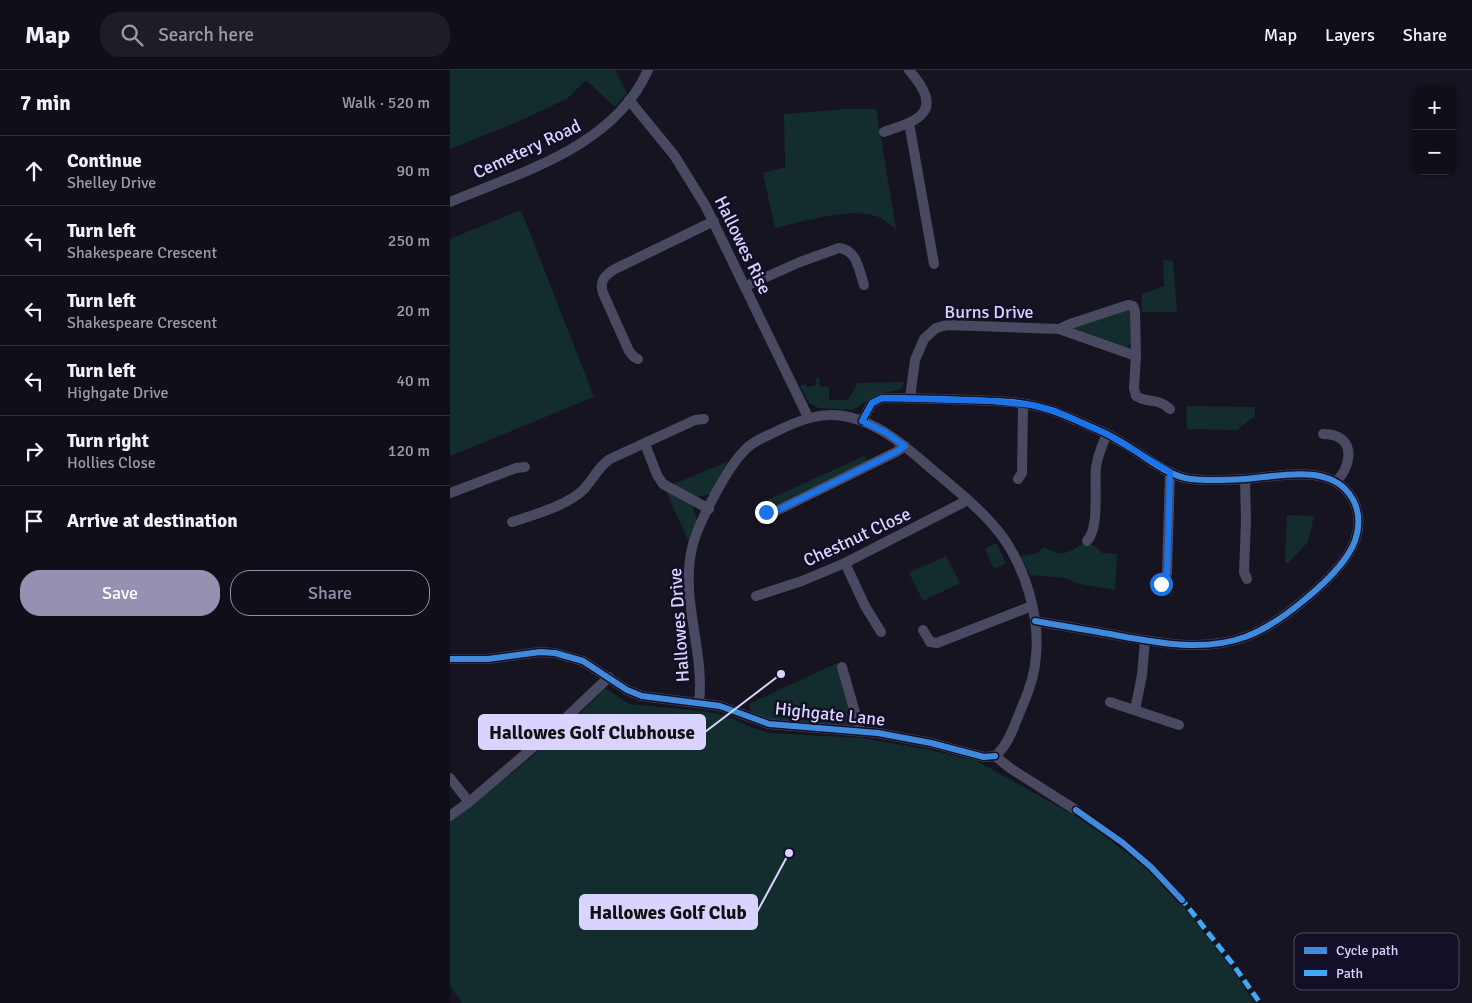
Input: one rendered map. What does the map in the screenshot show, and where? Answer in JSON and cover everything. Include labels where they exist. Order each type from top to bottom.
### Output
[{"type":"street","name":"Cemetery Road","points":[[450,202],[572,149],[605,127],[629,100],[648,70]]},
{"type":"street","points":[[884,132],[910,123],[924,113],[926,97],[923,89],[909,70]]},
{"type":"street","name":"Hallowes Rise","points":[[629,100],[674,155],[714,222],[808,417]]},
{"type":"street","points":[[910,123],[934,264]]},
{"type":"street","points":[[638,359],[629,351],[602,293],[601,287],[604,276],[714,222]]},
{"type":"street","points":[[746,286],[808,258],[839,248],[845,249],[854,256],[864,285]]},
{"type":"street","name":"Burns Drive","points":[[1059,329],[1128,305],[1133,306],[1135,311],[1136,356],[1134,388],[1136,396],[1143,400],[1159,401],[1170,409]]},
{"type":"street","name":"Burns Drive","points":[[910,398],[912,372],[917,354],[924,339],[936,328],[955,325],[1059,329],[1136,356]]},
{"type":"street","points":[[862,421],[868,408],[876,400],[882,398],[1023,404],[1046,408],[1107,434],[1170,472],[1188,479],[1245,479],[1302,474],[1336,482],[1346,490],[1356,508],[1358,525],[1355,542],[1344,561],[1292,610],[1266,628],[1245,637],[1209,645],[1184,645],[1035,621]]},
{"type":"street","points":[[1018,479],[1022,473],[1023,404]]},
{"type":"street","points":[[808,417],[833,415],[862,421],[885,432],[905,446],[968,500],[989,521],[1006,543],[1023,576],[1032,606],[1037,654],[1033,676],[1011,733],[1002,749],[995,756],[1010,768],[1076,810]]},
{"type":"street","name":"Hallowes Drive","points":[[699,702],[700,675],[689,582],[692,548],[709,509],[731,467],[745,450],[759,440],[808,417]]},
{"type":"street","points":[[512,522],[568,500],[584,489],[603,463],[610,459],[696,420],[704,420]]},
{"type":"street","points":[[1087,541],[1094,526],[1098,457],[1107,434]]},
{"type":"street","points":[[1323,434],[1337,435],[1346,444],[1347,461],[1345,470],[1336,482]]},
{"type":"street","points":[[645,444],[663,484],[709,509]]},
{"type":"street","points":[[766,512],[771,513],[905,446]]},
{"type":"street","points":[[450,494],[516,468],[525,467]]},
{"type":"street","points":[[1161,584],[1167,573],[1170,472]]},
{"type":"street","points":[[1245,479],[1244,572],[1247,579]]},
{"type":"street","name":"Chestnut Close","points":[[756,596],[802,581],[845,563],[968,500]]},
{"type":"street","points":[[845,563],[865,606],[881,632]]},
{"type":"street","points":[[923,630],[930,642],[937,643],[1032,606]]},
{"type":"street","points":[[1135,710],[1142,675],[1145,640]]},
{"type":"street","name":"Highgate Lane","points":[[450,659],[481,660],[540,652],[555,653],[583,661],[636,694],[720,706],[769,724],[784,727],[860,730],[931,743],[984,757],[995,756]]},
{"type":"street","points":[[842,667],[860,730]]},
{"type":"street","points":[[450,816],[550,733],[609,677]]},
{"type":"street","points":[[1110,702],[1179,725]]},
{"type":"street","points":[[450,778],[469,802]]},
{"type":"green space","points":[[450,70],[615,70],[627,93],[615,107],[586,80],[568,98],[520,121],[450,149]]},
{"type":"green space","points":[[846,109],[876,109],[896,229],[876,216],[853,213],[826,216],[775,228],[763,173],[785,167],[784,114]]},
{"type":"green space","points":[[521,210],[594,397],[450,456],[450,239]]},
{"type":"green space","points":[[1163,260],[1173,261],[1177,312],[1142,312],[1142,294],[1164,286]]},
{"type":"green space","points":[[1127,310],[1131,312],[1132,342],[1127,347],[1072,330],[1072,327]]},
{"type":"green space","points":[[819,377],[820,387],[829,387],[829,400],[848,400],[858,383],[904,382],[899,390],[877,394],[853,410],[819,408],[809,403],[800,386],[805,384],[808,387],[816,385],[816,379]]},
{"type":"green space","points":[[1186,406],[1255,407],[1255,416],[1237,430],[1187,429]]},
{"type":"green space","points":[[864,456],[867,461],[769,508],[765,501]]},
{"type":"green space","points":[[727,462],[710,494],[698,497],[692,506],[697,520],[688,540],[666,491],[674,484]]},
{"type":"green space","points":[[1287,515],[1314,516],[1308,542],[1288,563],[1285,563]]},
{"type":"green space","points":[[996,543],[1006,563],[994,569],[985,549]]},
{"type":"green space","points":[[1080,545],[1094,545],[1102,553],[1117,554],[1115,590],[1080,584],[1065,578],[1030,575],[1021,556],[1037,553],[1044,547],[1054,552],[1063,553],[1071,551]]},
{"type":"green space","points":[[946,556],[960,583],[923,601],[909,573]]},
{"type":"green space","points":[[837,663],[856,726],[774,723],[751,713],[749,704]]},
{"type":"green space","points":[[605,688],[629,704],[702,711],[728,716],[750,727],[770,733],[862,738],[975,760],[1088,823],[1148,869],[1176,897],[1230,966],[1255,1003],[462,1003],[450,986],[450,820],[560,734]]},
{"type":"marked path","points":[[1180,897],[1232,963],[1260,1003]]},
{"type":"cycle path","points":[[862,421],[872,403],[882,398],[973,400],[1024,404],[1055,411],[1101,431],[1164,469],[1182,477],[1197,480],[1245,479],[1297,474],[1324,477],[1345,489],[1358,513],[1358,531],[1355,540],[1352,548],[1337,569],[1321,586],[1289,612],[1268,626],[1245,637],[1229,642],[1181,645],[1035,621]]},
{"type":"cycle path","points":[[450,659],[488,659],[540,652],[555,653],[583,661],[627,690],[642,696],[720,706],[769,724],[878,733],[931,743],[984,757],[995,756]]},
{"type":"cycle path","points":[[1076,810],[1123,843],[1151,867],[1182,900]]},
{"type":"place","name":"Hallowes Golf Clubhouse","points":[[781,674]]},
{"type":"place","name":"Hallowes Golf Club","points":[[789,853]]},
{"type":"route","points":[[766,512],[776,511],[905,446],[885,432],[862,421],[868,408],[876,400],[882,398],[910,398],[991,401],[1032,405],[1055,411],[1107,434],[1170,472],[1167,573],[1161,584]]}]
